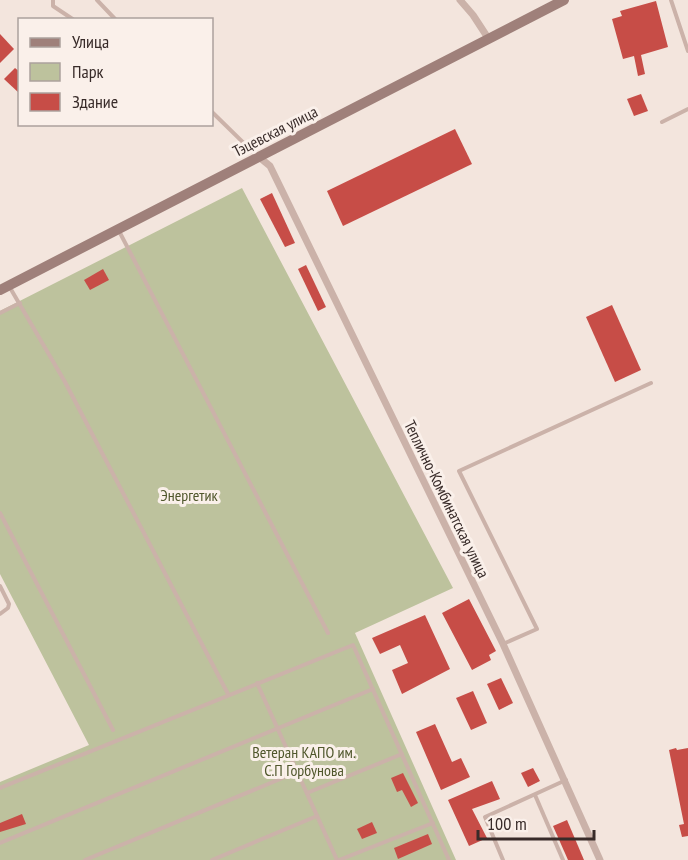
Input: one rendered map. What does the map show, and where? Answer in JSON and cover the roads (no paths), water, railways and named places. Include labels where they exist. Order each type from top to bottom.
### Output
[{"type":"main road","name":"Тэцевская улица","points":[[4,287],[564,0]]},
{"type":"street","points":[[460,0],[488,38]]},
{"type":"street","name":"Теплично-Комбинатская улица","points":[[259,157],[270,166],[503,644],[600,860]]},
{"type":"lane","points":[[53,0],[53,6],[71,18]]},
{"type":"lane","points":[[97,0],[114,18]]},
{"type":"lane","points":[[671,0],[688,51]]},
{"type":"lane","points":[[662,122],[688,109]]},
{"type":"lane","points":[[213,113],[259,157]]},
{"type":"lane","points":[[118,228],[328,633]]},
{"type":"lane","points":[[4,287],[20,303],[65,382],[228,694]]},
{"type":"lane","points":[[0,313],[20,303]]},
{"type":"lane","points":[[503,644],[537,629],[459,471],[651,383]]},
{"type":"lane","points":[[0,513],[113,730]]},
{"type":"lane","points":[[0,586],[9,604],[8,608],[0,614]]},
{"type":"lane","points":[[0,788],[353,645],[450,860]]},
{"type":"lane","points":[[257,683],[338,860],[433,823]]},
{"type":"lane","points":[[0,843],[373,689]]},
{"type":"lane","points":[[307,793],[402,754]]},
{"type":"lane","points":[[85,860],[297,772]]},
{"type":"lane","points":[[503,860],[484,817],[566,780]]},
{"type":"lane","points":[[535,795],[563,860]]},
{"type":"lane","points":[[212,860],[317,816]]},
{"type":"park label","name":"Энергетик","points":[[189,495]]},
{"type":"park label","name":"Ветеран КАПО им. С.П Горбунова","points":[[304,761]]}]
